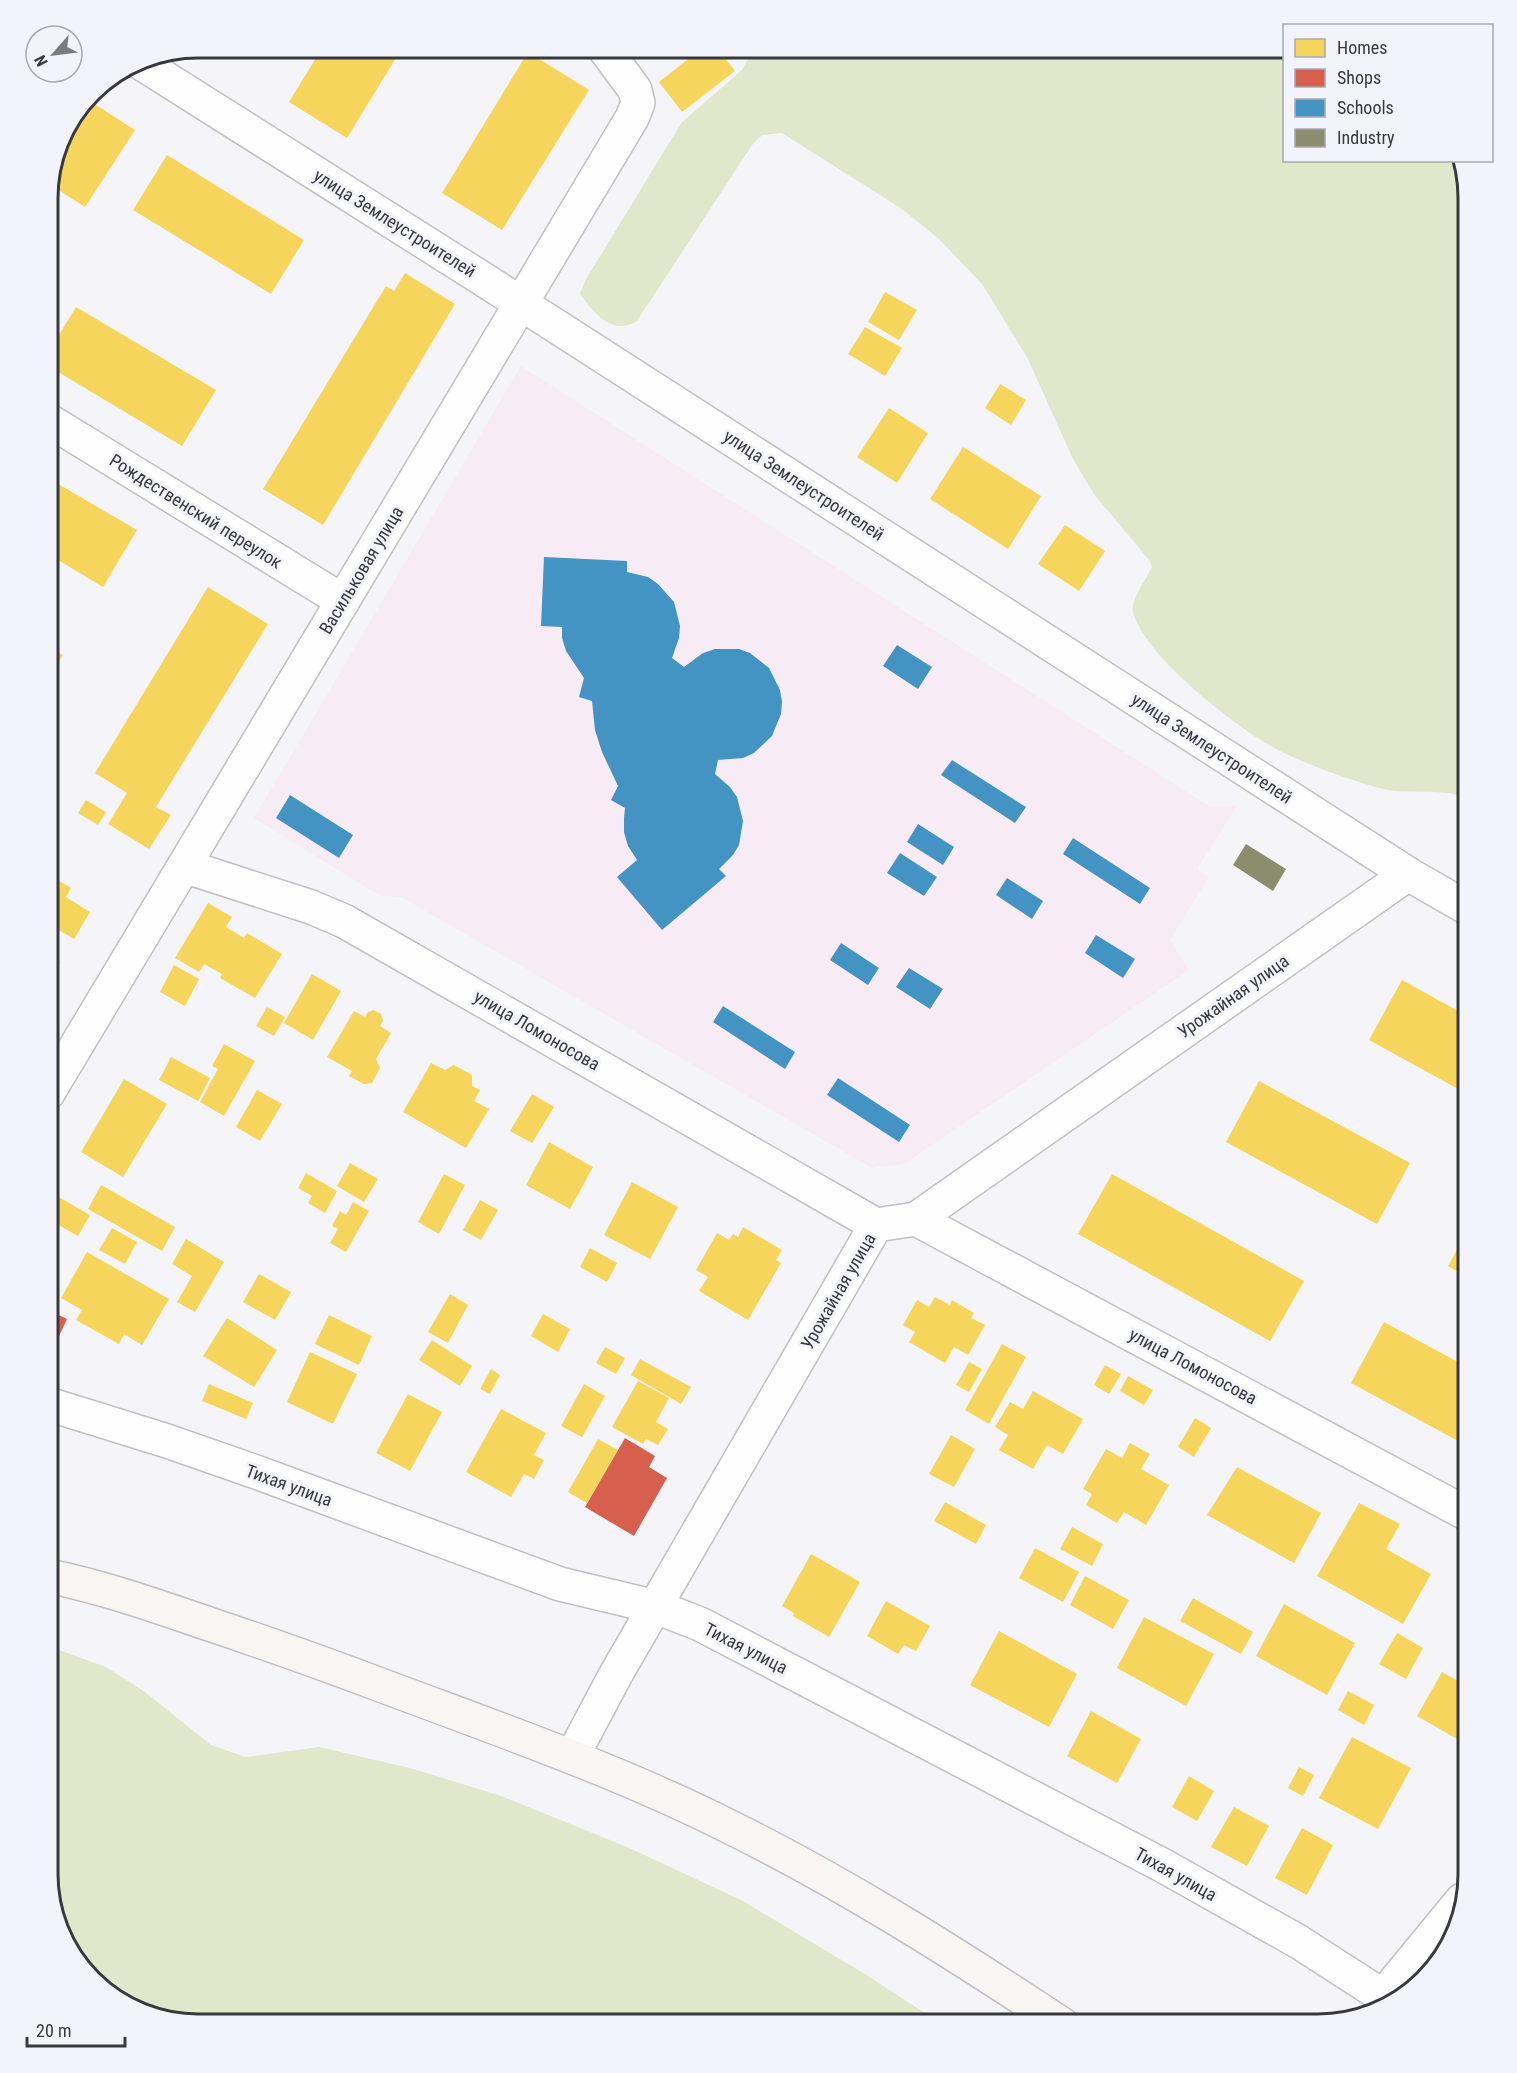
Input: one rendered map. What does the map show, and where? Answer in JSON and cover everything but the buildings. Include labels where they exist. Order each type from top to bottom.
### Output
[{"type":"main road","points":[[58,1579],[109,1591],[306,1657],[572,1757],[725,1824],[809,1868],[892,1916],[1046,2014]]},
{"type":"street","name":"Васильковая улица","points":[[58,1076],[632,118],[638,103],[635,90],[612,58]]},
{"type":"street","name":"улица Землеустроителей","points":[[149,68],[521,303],[1408,874],[1458,903]]},
{"type":"street","name":"Рождественский переулок","points":[[59,427],[343,601]]},
{"type":"street","name":"улица Ломоносова","points":[[184,866],[311,907],[344,921],[876,1225]]},
{"type":"street","name":"Урожайная улица","points":[[572,1757],[606,1693],[876,1225],[916,1219],[1408,874]]},
{"type":"street","name":"улица Ломоносова","points":[[916,1219],[1458,1509]]},
{"type":"street","name":"Тихая улица","points":[[58,1407],[256,1472],[560,1584],[656,1607],[700,1624],[1162,1865],[1299,1942],[1385,1997]]},
{"type":"street","points":[[1395,1991],[1454,1911]]},
{"type":"shaded area","points":[[521,366],[1209,806],[1237,806],[1197,869],[1209,877],[1170,940],[1189,970],[904,1164],[872,1168],[401,897],[380,896],[254,818]]},
{"type":"green space","points":[[748,58],[1283,59],[1283,162],[1454,162],[1458,198],[1458,795],[1379,788],[1304,762],[1280,751],[1242,727],[1174,670],[1141,630],[1133,612],[1136,596],[1152,567],[1150,561],[1093,493],[1072,457],[1027,357],[982,284],[939,239],[902,209],[782,133],[762,135],[752,145],[637,321],[620,326],[597,315],[580,293],[586,279],[682,122],[742,70]]},
{"type":"green space","points":[[58,1650],[106,1667],[145,1692],[211,1745],[246,1757],[319,1747],[414,1769],[501,1796],[627,1847],[741,1900],[865,1974],[926,2014],[189,2014],[153,2007],[121,1991],[106,1980],[87,1960],[77,1945],[63,1911],[58,1874]]}]
